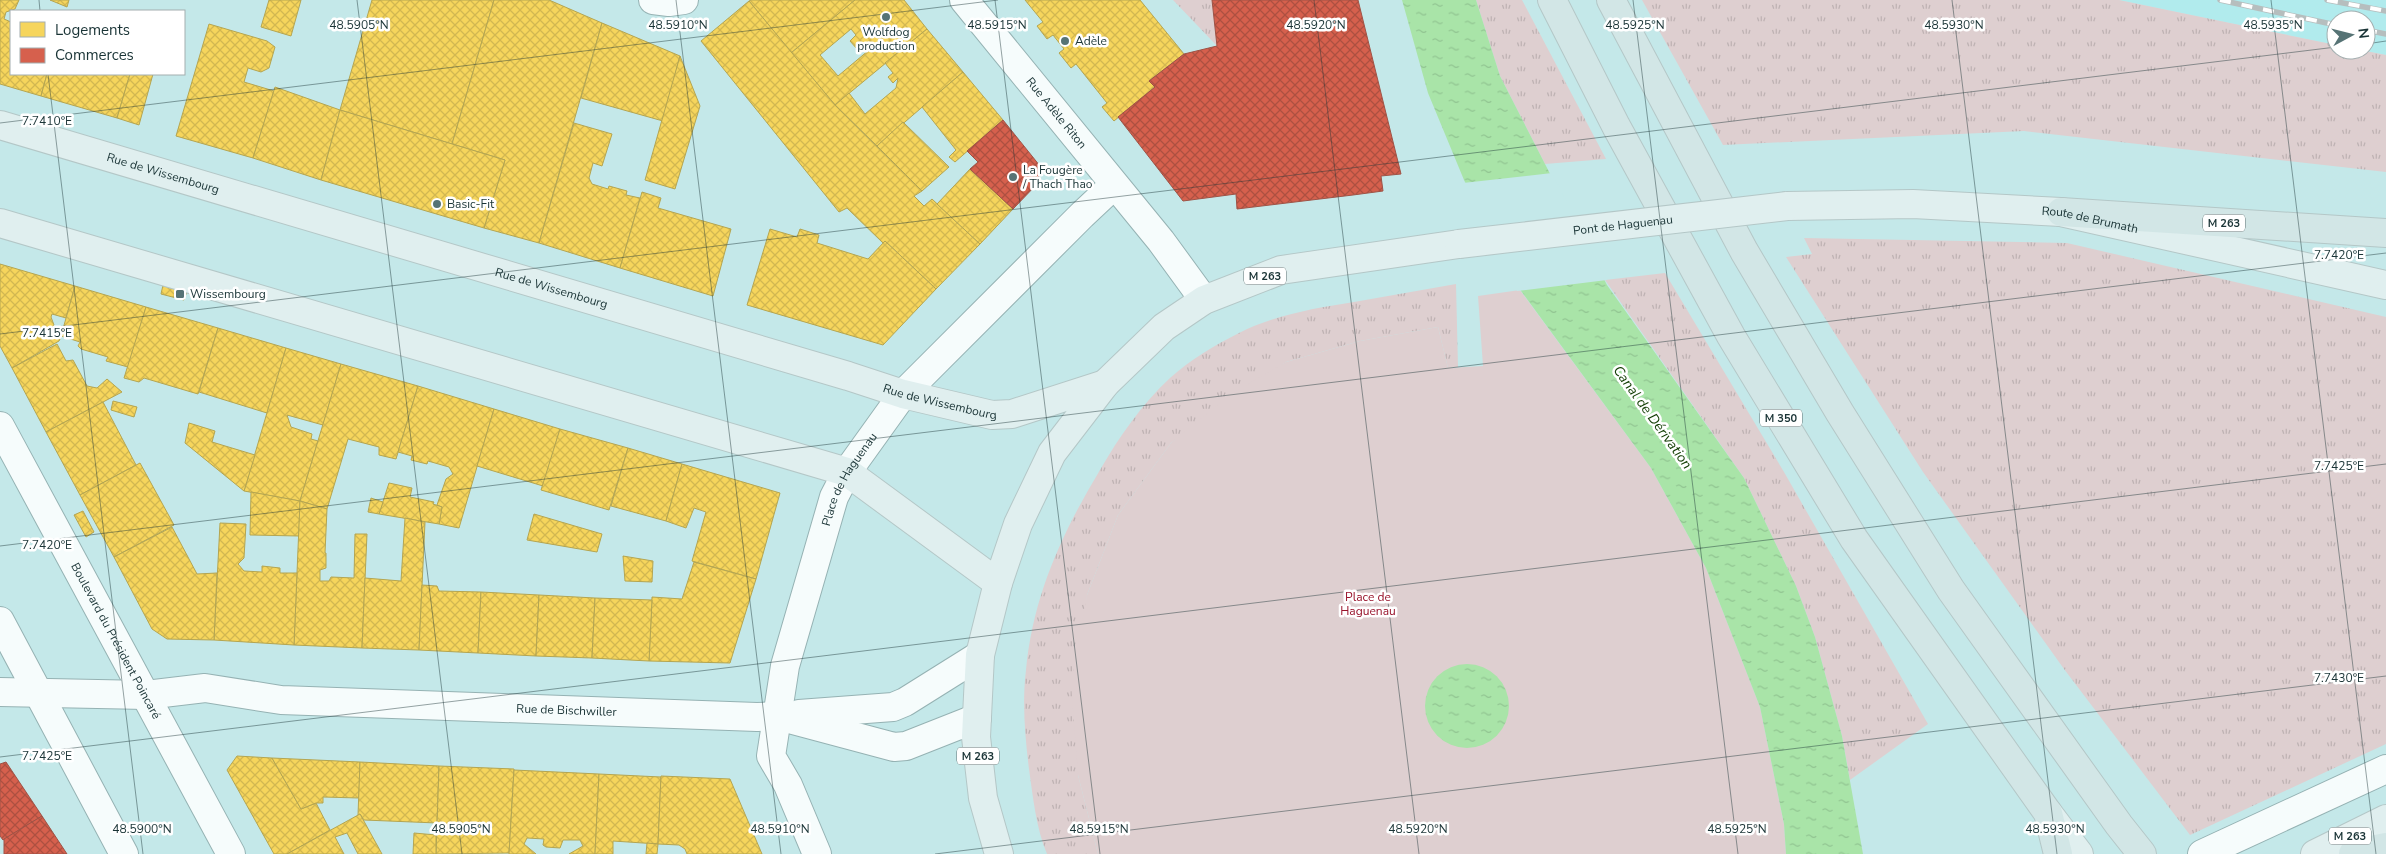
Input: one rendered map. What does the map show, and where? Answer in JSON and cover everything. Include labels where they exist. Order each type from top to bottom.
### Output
[{"type":"highway","name":"M 350","points":[[1552,0],[1616,126],[1731,336],[1854,539],[2048,813]]},
{"type":"highway","points":[[1611,0],[1744,251],[1840,413],[1951,590],[2119,826],[2142,854]]},
{"type":"highway","name":"M 263","points":[[2061,212],[2386,233]]},
{"type":"highway","points":[[2048,813],[2058,854]]},
{"type":"highway","points":[[2353,854],[2386,847]]},
{"type":"main road","name":"Rue de Wissembourg","points":[[0,124],[829,370],[903,394],[982,413],[1012,414],[1105,384]]},
{"type":"main road","name":"Route de Brumath","points":[[1787,206],[1913,204],[2061,212],[2386,285]]},
{"type":"main road","name":"Pont de Haguenau","points":[[1204,300],[1281,270],[1459,244],[1787,206]]},
{"type":"main road","points":[[0,223],[847,472],[998,583]]},
{"type":"main road","name":"M 263","points":[[999,854],[983,798],[976,737],[980,655],[998,583],[1018,524],[1052,453],[1105,384],[1164,327],[1204,300]]},
{"type":"main road","name":"M 350","points":[[2048,813],[2079,854]]},
{"type":"main road","name":"M 263","points":[[2315,854],[2386,818]]},
{"type":"street","points":[[653,0],[669,2],[684,0]]},
{"type":"street","name":"Rue Adèle Riton","points":[[964,0],[1161,242],[1204,300]]},
{"type":"street","name":"Place de Haguenau","points":[[817,854],[788,785],[770,756],[785,666],[834,497],[847,472],[903,394],[1082,215],[1114,186]]},
{"type":"street","name":"Boulevard du Président Poincaré","points":[[0,426],[231,854]]},
{"type":"street","points":[[0,621],[124,854]]},
{"type":"street","points":[[778,716],[893,707],[980,655]]},
{"type":"street","name":"Rue de Bischwiller","points":[[0,692],[146,695],[205,688],[281,700],[749,717],[778,716],[894,747],[906,746],[977,718]]},
{"type":"street","points":[[2210,850],[2386,769]]},
{"type":"shaded area","points":[[2119,0],[2386,0],[2386,55],[2376,53],[2376,10],[2326,10],[2326,43]]},
{"type":"green space","points":[[1173,0],[1233,0],[1217,46]]},
{"type":"green space","points":[[1476,0],[1522,0],[1606,159],[1545,164],[1500,76]]},
{"type":"green space","points":[[1642,0],[2119,0],[2326,43],[2326,60],[2376,60],[2376,53],[2386,55],[2386,172],[2024,131],[1723,145]]},
{"type":"green space","points":[[1804,238],[2067,243],[2386,317],[2386,744],[2190,835],[2064,669],[1923,472],[1786,257],[1812,254]]},
{"type":"green space","points":[[1665,273],[1784,472],[1928,724],[1850,780],[1842,736],[1815,637],[1796,586],[1744,478],[1605,280]]},
{"type":"green space","points":[[1456,284],[1458,367],[1448,368],[1438,327],[1360,341],[1286,362],[1171,443],[1118,515],[1087,595],[1078,775],[1098,854],[1047,854],[1035,812],[1025,732],[1025,682],[1035,616],[1051,566],[1073,517],[1115,445],[1132,421],[1170,378],[1194,359],[1230,338],[1267,321],[1310,310]]},
{"type":"green space","name":"Place de Haguenau","points":[[1520,290],[1651,468],[1706,568],[1760,707],[1784,824],[1786,854],[1098,854],[1078,775],[1071,683],[1087,595],[1118,515],[1171,443],[1231,394],[1286,362],[1360,341],[1438,327],[1448,368],[1483,366],[1478,296]]},
{"type":"water","name":"Canal de Dérivation","points":[[1402,0],[1476,0],[1500,76],[1607,285],[1744,478],[1796,586],[1815,637],[1842,736],[1863,854],[1786,854],[1784,824],[1760,707],[1706,568],[1651,468],[1513,280],[1464,180],[1428,93]]},
{"type":"water","points":[[1459,664],[1475,664],[1491,671],[1502,682],[1509,698],[1506,722],[1497,736],[1491,741],[1475,748],[1459,748],[1443,741],[1432,730],[1425,714],[1425,698],[1432,682],[1443,671]]},
{"type":"pier","points":[[1552,173],[1607,280],[1517,291],[1463,183]]},
{"type":"building: Logements","points":[[0,0],[19,0],[15,9],[6,12],[4,19],[10,22],[10,75],[47,75],[41,96],[0,84]]},
{"type":"building: Logements","points":[[50,0],[69,0],[67,7]]},
{"type":"building: Logements","points":[[269,0],[301,0],[291,36],[261,27]]},
{"type":"building: Logements","points":[[372,0],[494,0],[452,144],[340,110]]},
{"type":"building: Logements","points":[[494,0],[549,0],[602,23],[539,243],[484,228],[505,160],[452,144]]},
{"type":"building: Logements","points":[[855,0],[791,53],[749,1]]},
{"type":"building: Logements","points":[[855,0],[904,0],[927,29],[835,105],[791,53]],"holes":[[[851,29],[856,35],[850,41],[857,49],[864,44],[869,50],[838,76],[820,55]]]},
{"type":"building: Logements","points":[[1025,0],[1140,0],[1184,54],[1149,81],[1155,87],[1114,121],[1102,107],[1107,103],[1076,64],[1071,68],[1059,53],[1064,49],[1053,35],[1047,39],[1037,26],[1043,22]]},
{"type":"building: Logements","points":[[749,1],[835,105],[922,191],[914,196],[924,206],[932,199],[980,244],[936,289],[885,241],[883,243],[847,208],[839,212],[701,41]]},
{"type":"building: Logements","points":[[602,23],[680,56],[663,121],[581,98]]},
{"type":"building: Logements","points":[[209,24],[267,41],[275,47],[269,68],[261,72],[248,68],[244,82],[274,91],[253,158],[176,136]]},
{"type":"building: Logements","points":[[927,29],[963,72],[877,146],[835,105],[849,93],[865,114],[896,88],[898,78],[893,83],[888,77],[893,73],[885,63]]},
{"type":"building: Logements","points":[[680,56],[700,106],[675,189],[645,180]]},
{"type":"building: Logements","points":[[963,72],[1003,120],[955,162],[949,157],[956,150],[922,107]]},
{"type":"building: Logements","points":[[47,75],[130,75],[117,118],[41,96]]},
{"type":"building: Logements","points":[[130,75],[153,75],[139,125],[117,118]]},
{"type":"building: Logements","points":[[275,87],[340,110],[321,180],[253,158]]},
{"type":"building: Logements","points":[[340,110],[505,160],[484,228],[321,180]]},
{"type":"building: Logements","points":[[903,122],[949,167],[922,191],[877,146]]},
{"type":"building: Logements","points":[[574,123],[612,134],[602,166],[593,163],[589,178],[592,184],[608,189],[609,186],[627,191],[626,195],[640,198],[620,268],[539,243]]},
{"type":"building: Logements","points":[[970,169],[1013,209],[980,244],[937,204]]},
{"type":"building: Logements","points":[[642,192],[661,198],[658,208],[731,229],[713,296],[620,268]]},
{"type":"building: Logements","points":[[770,229],[797,237],[800,229],[819,235],[817,243],[868,259],[885,241],[936,289],[883,345],[747,305]]},
{"type":"building: Logements","points":[[0,264],[75,286],[66,318],[52,314],[51,317],[54,325],[46,335],[60,339],[59,341],[12,368],[0,346]]},
{"type":"building: Logements","points":[[163,285],[187,291],[184,300],[161,294]]},
{"type":"building: Logements","points":[[75,286],[146,307],[128,367],[106,361],[108,357],[81,349],[78,346],[80,342],[61,336]]},
{"type":"building: Logements","points":[[146,307],[218,328],[198,394],[144,378],[139,382],[124,378]]},
{"type":"building: Logements","points":[[218,328],[286,348],[267,413],[199,392]]},
{"type":"building: Logements","points":[[57,344],[66,361],[73,360],[87,386],[97,388],[107,379],[122,392],[46,432],[12,368]]},
{"type":"building: Logements","points":[[286,348],[341,364],[323,425],[287,415],[291,427],[312,434],[311,439],[318,441],[300,501],[244,491]]},
{"type":"building: Logements","points":[[341,364],[418,386],[396,459],[379,455],[379,447],[348,439],[327,509],[300,501]]},
{"type":"building: Logements","points":[[418,386],[494,409],[459,528],[439,524],[442,507],[437,505],[446,479],[453,474],[449,467],[428,461],[427,464],[411,460],[412,456],[398,452]]},
{"type":"building: Logements","points":[[113,401],[137,407],[134,417],[111,410]]},
{"type":"building: Logements","points":[[103,402],[136,465],[80,495],[46,432]]},
{"type":"building: Logements","points":[[494,409],[560,429],[543,486],[477,466]]},
{"type":"building: Logements","points":[[189,423],[215,431],[212,442],[255,455],[244,491],[185,443]]},
{"type":"building: Logements","points":[[560,429],[628,448],[609,510],[541,490]]},
{"type":"building: Logements","points":[[628,448],[682,464],[666,521],[611,506]]},
{"type":"building: Logements","points":[[140,463],[174,525],[114,557],[80,495]]},
{"type":"building: Logements","points":[[682,464],[780,493],[756,579],[692,561],[706,512],[694,508],[686,528],[666,521]]},
{"type":"building: Logements","points":[[389,483],[412,488],[410,497],[434,502],[433,504],[442,507],[439,524],[379,514]]},
{"type":"building: Logements","points":[[251,492],[300,501],[299,536],[250,535]]},
{"type":"building: Logements","points":[[371,498],[383,502],[379,514],[368,512]]},
{"type":"building: Logements","points":[[300,501],[327,509],[326,568],[320,570],[320,581],[329,581],[331,577],[354,578],[355,534],[367,534],[362,648],[294,645]]},
{"type":"building: Logements","points":[[83,511],[94,532],[86,537],[74,515]]},
{"type":"building: Logements","points":[[534,514],[602,534],[597,552],[527,540]]},
{"type":"building: Logements","points":[[405,518],[425,522],[419,650],[362,648],[365,578],[401,581]]},
{"type":"building: Logements","points":[[220,523],[246,524],[244,558],[238,564],[244,571],[262,572],[262,566],[280,568],[280,573],[297,573],[294,645],[214,640]]},
{"type":"building: Logements","points":[[172,527],[197,574],[217,573],[214,640],[167,639],[152,629],[114,557]]},
{"type":"building: Logements","points":[[623,556],[653,561],[652,582],[625,581]]},
{"type":"building: Logements","points":[[694,562],[756,579],[730,663],[649,661],[652,597],[682,599]]},
{"type":"building: Logements","points":[[422,585],[437,586],[439,591],[481,592],[478,653],[419,650]]},
{"type":"building: Logements","points":[[481,592],[539,595],[536,656],[478,653]]},
{"type":"building: Logements","points":[[539,595],[595,598],[592,658],[536,656]]},
{"type":"building: Logements","points":[[595,598],[652,600],[649,661],[592,658]]},
{"type":"building: Logements","points":[[237,756],[272,758],[301,809],[316,803],[330,830],[287,854],[274,854],[227,770]]},
{"type":"building: Logements","points":[[272,758],[360,762],[359,798],[323,797],[323,803],[316,803],[301,809]]},
{"type":"building: Logements","points":[[360,762],[439,766],[437,823],[364,820],[360,814],[358,815]]},
{"type":"building: Logements","points":[[439,766],[514,769],[509,853],[436,854]]},
{"type":"building: Logements","points":[[514,770],[599,774],[595,854],[569,854],[583,846],[580,840],[563,840],[560,848],[546,847],[543,845],[544,839],[527,838],[524,844],[536,854],[509,854]]},
{"type":"building: Logements","points":[[599,774],[661,777],[658,844],[613,841],[613,854],[595,854]]},
{"type":"building: Logements","points":[[661,776],[730,779],[762,854],[687,854],[685,849],[679,845],[658,844]]},
{"type":"building: Logements","points":[[360,814],[382,854],[358,854],[347,833],[335,837],[344,854],[287,854]]},
{"type":"building: Logements","points":[[414,833],[436,835],[436,854],[413,854]]},
{"type":"building: Logements","points":[[647,843],[658,844],[657,854],[646,854]]},
{"type":"building: Commerces","points":[[1212,0],[1358,0],[1401,174],[1381,176],[1383,191],[1353,195],[1237,209],[1236,194],[1183,201],[1118,117],[1155,87],[1149,81],[1184,54],[1217,46]]},
{"type":"building: Commerces","points":[[1003,120],[1040,166],[1038,183],[1013,209],[970,169],[978,162],[967,151]]},
{"type":"building: Commerces","points":[[6,762],[42,816],[3,840],[0,836],[0,764]]},
{"type":"building: Commerces","points":[[42,816],[67,854],[4,854],[4,839]]},
{"type":"railway","points":[[2220,0],[2326,23]]},
{"type":"railway","points":[[2327,0],[2386,11]]},
{"type":"railway","points":[[2376,32],[2386,34]]},
{"type":"place","name":"Wolfdog production","points":[[886,17]]},
{"type":"place","name":"Adèle","points":[[1065,41]]},
{"type":"place","name":"La Fougère / Thach Thao","points":[[1013,177]]},
{"type":"place","name":"Basic-Fit","points":[[437,204]]},
{"type":"place","name":"Wissembourg","points":[[180,294]]}]
